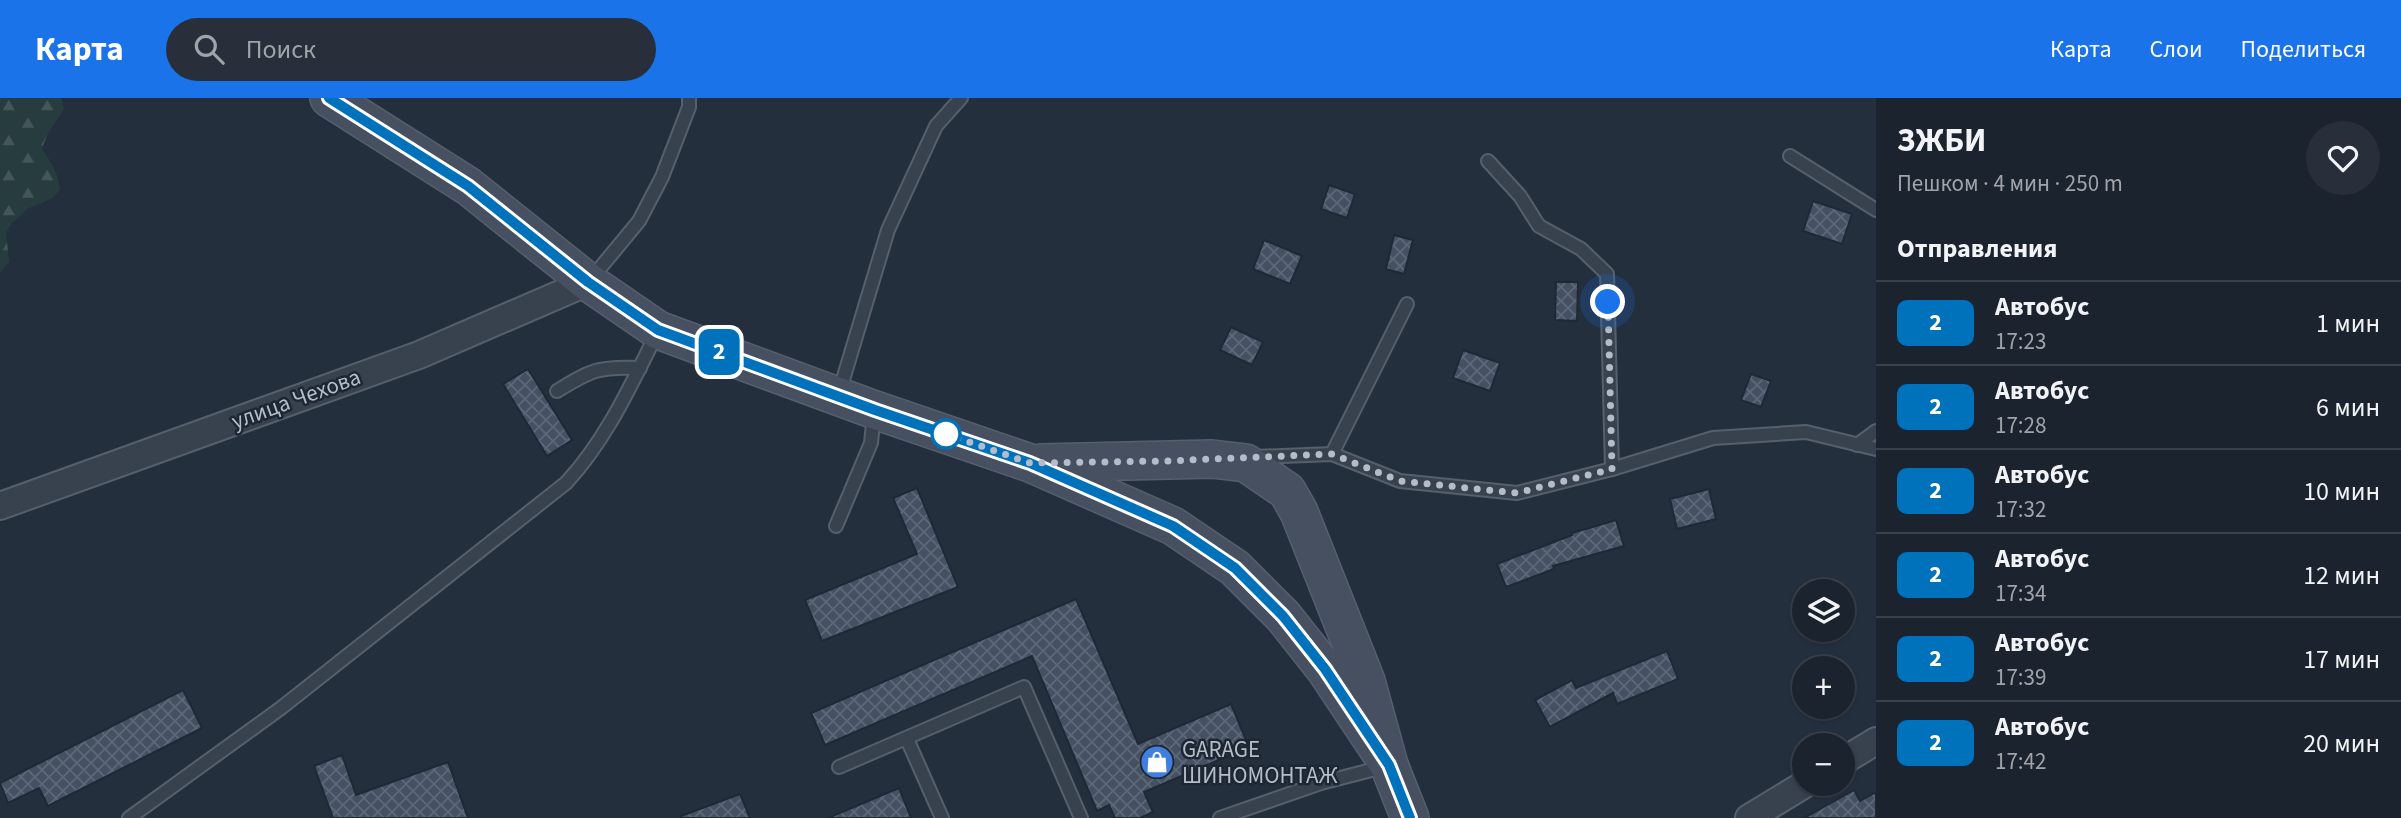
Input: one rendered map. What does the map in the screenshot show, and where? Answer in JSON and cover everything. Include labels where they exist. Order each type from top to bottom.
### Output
[{"type":"street","points":[[329,98],[468,186],[588,282],[658,330],[875,410],[1030,463],[1173,526],[1235,568],[1283,616],[1325,669],[1389,765]]},
{"type":"street","name":"улица Чехова","points":[[0,506],[419,355],[588,282]]},
{"type":"street","points":[[1030,463],[1212,459],[1246,463],[1287,491],[1299,512],[1366,681],[1389,765],[1410,818]]},
{"type":"street","points":[[1855,754],[1876,741]]},
{"type":"street","points":[[1749,818],[1792,792]]},
{"type":"lane","points":[[588,282],[639,221],[662,177],[689,107],[689,98]]},
{"type":"lane","points":[[838,396],[888,230],[936,126],[961,98]]},
{"type":"lane","points":[[1790,156],[1876,211]]},
{"type":"lane","points":[[1488,160],[1520,196],[1539,226],[1581,249],[1607,274],[1612,469]]},
{"type":"lane","points":[[1332,454],[1407,304]]},
{"type":"lane","points":[[129,818],[281,708],[566,483],[584,464],[626,396],[658,330]]},
{"type":"lane","points":[[557,391],[585,374],[605,367],[640,368]]},
{"type":"lane","points":[[835,526],[871,443],[875,410]]},
{"type":"lane","points":[[1857,445],[1876,431]]},
{"type":"lane","points":[[1212,459],[1332,454],[1400,481],[1517,493],[1612,469],[1713,438],[1805,432],[1876,449]]},
{"type":"lane","points":[[839,766],[1024,687],[1081,818]]},
{"type":"lane","points":[[907,738],[942,818]]},
{"type":"lane","points":[[1220,818],[1321,783],[1389,765]]},
{"type":"green space","points":[[0,98],[61,98],[64,109],[47,135],[42,149],[54,168],[60,189],[53,198],[27,209],[11,224],[6,232],[9,261],[0,273]]},
{"type":"building","points":[[1329,185],[1355,194],[1347,218],[1321,209]]},
{"type":"building","points":[[1813,201],[1852,214],[1842,244],[1803,231]]},
{"type":"building","points":[[1394,235],[1413,240],[1404,274],[1386,269]]},
{"type":"building","points":[[1264,240],[1302,256],[1290,284],[1253,269]]},
{"type":"building","points":[[1556,282],[1578,282],[1577,321],[1555,320]]},
{"type":"building","points":[[1231,327],[1263,342],[1252,365],[1220,350]]},
{"type":"building","points":[[1463,350],[1500,363],[1490,391],[1453,378]]},
{"type":"building","points":[[528,369],[572,440],[547,456],[503,384]]},
{"type":"building","points":[[1751,374],[1771,381],[1761,407],[1741,400]]},
{"type":"building","points":[[917,488],[958,587],[822,641],[805,600],[917,554],[893,498]]},
{"type":"building","points":[[1709,489],[1716,519],[1677,529],[1670,499]]},
{"type":"building","points":[[1616,520],[1624,546],[1553,566],[1554,569],[1506,587],[1497,564],[1572,533]]},
{"type":"building","points":[[1076,599],[1138,744],[1231,704],[1249,747],[1144,792],[1153,812],[1140,818],[1115,818],[1109,805],[1097,811],[1032,656],[825,745],[811,713]]},
{"type":"building","points":[[1667,651],[1678,679],[1617,704],[1613,693],[1550,727],[1535,700],[1572,680],[1576,688]]},
{"type":"building","points":[[183,690],[202,728],[48,806],[39,788],[8,803],[0,783]]},
{"type":"building","points":[[342,755],[356,795],[448,762],[468,818],[333,818],[314,766]]},
{"type":"building","points":[[899,788],[911,818],[828,818]]},
{"type":"building","points":[[1855,792],[1860,801],[1876,792],[1876,818],[1804,818],[1843,796],[1855,796]]},
{"type":"building","points":[[740,794],[750,818],[681,818],[681,816]]},
{"type":"bus line","name":"2","points":[[329,98],[468,186],[588,282],[658,330],[875,410],[1030,463],[1173,526],[1235,568],[1283,616],[1325,669],[1389,765],[1410,818]]},
{"type":"place","name":"GARAGE ШИНОМОНТАЖ","points":[[1157,762]]},
{"type":"route","points":[[946,434],[1030,463],[1332,454],[1400,481],[1517,493],[1612,469],[1608,302]]}]
